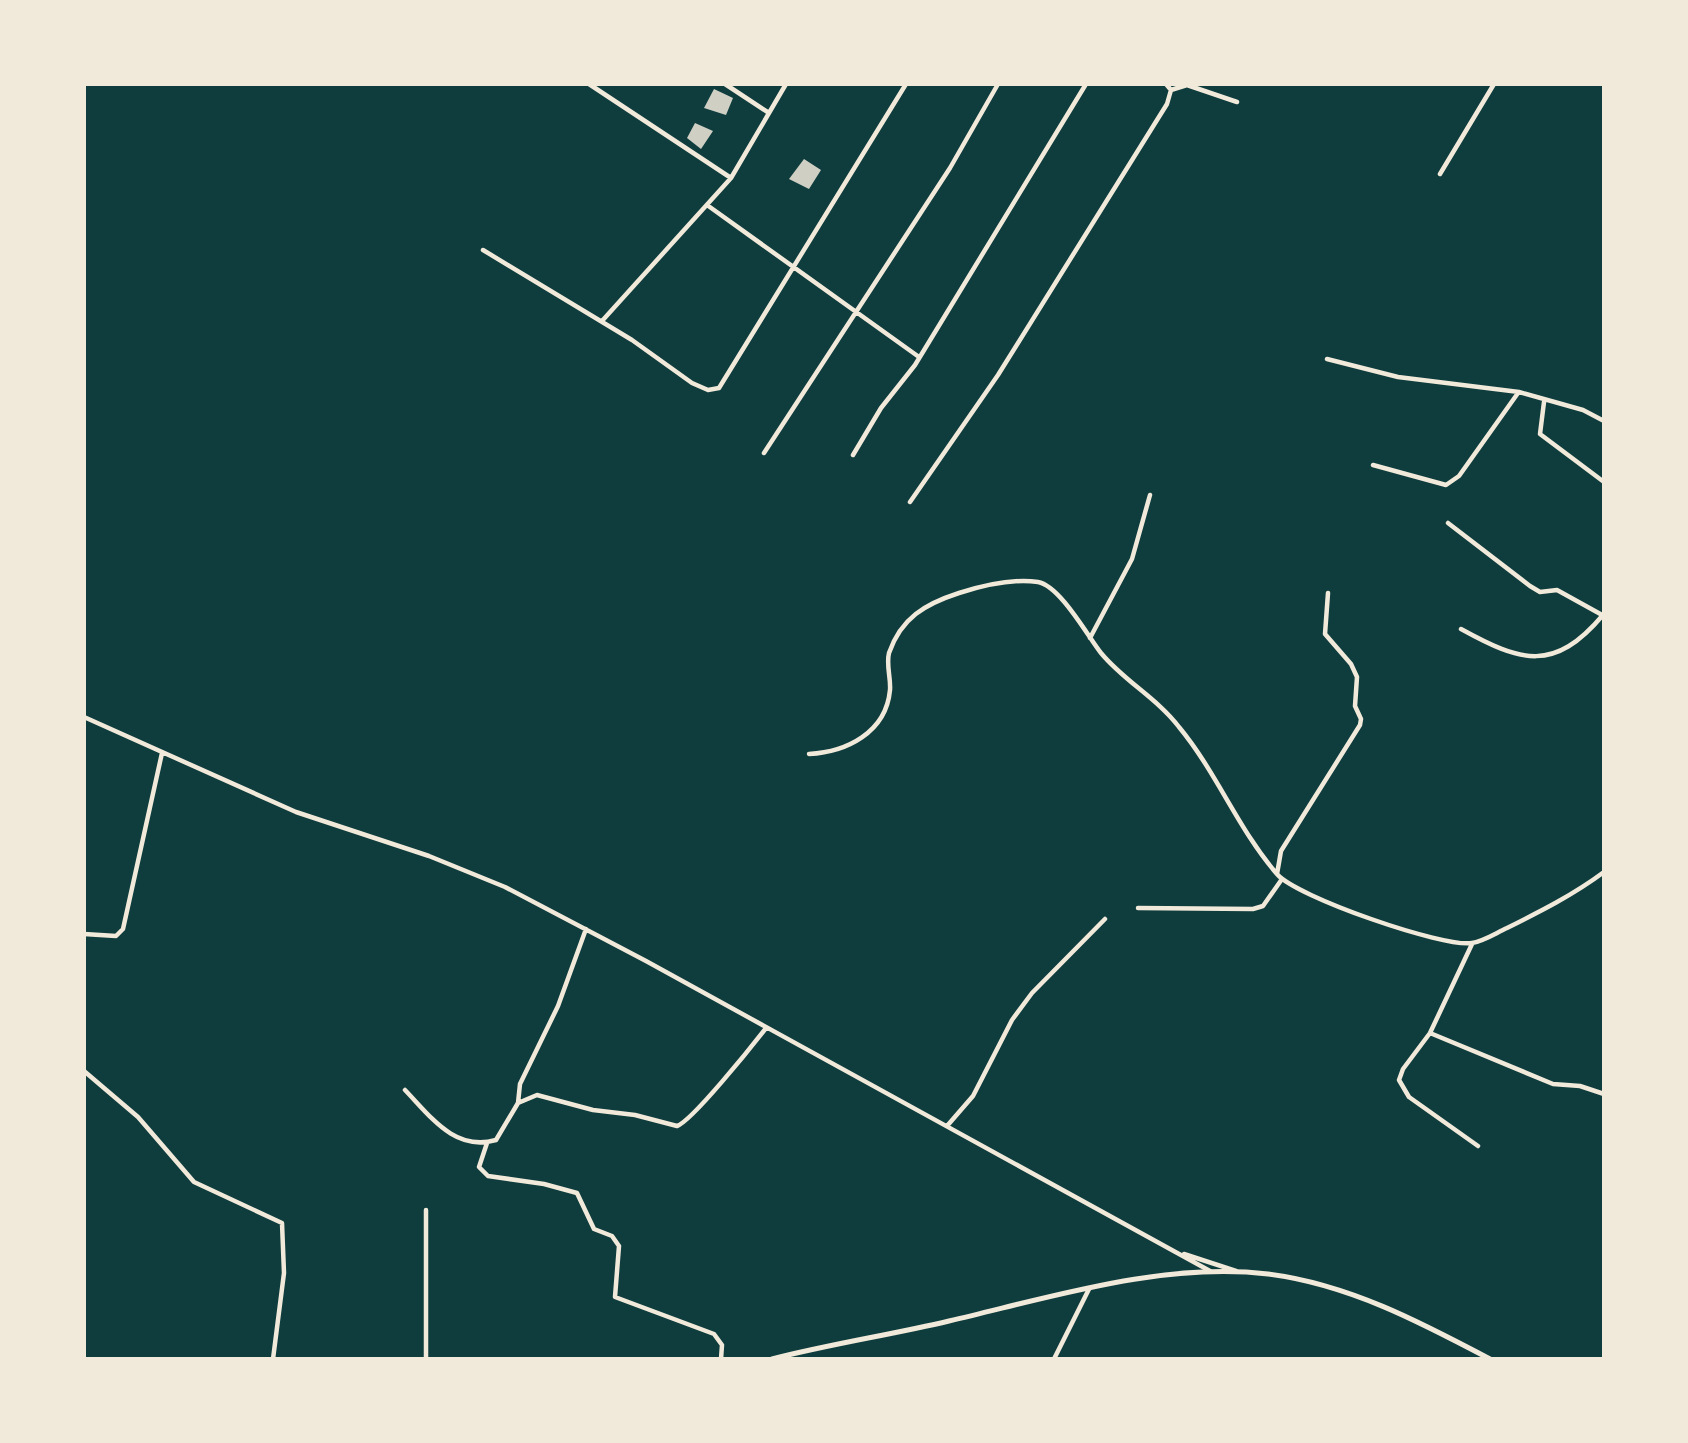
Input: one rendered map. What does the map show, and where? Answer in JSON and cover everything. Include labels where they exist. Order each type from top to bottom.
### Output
[{"type":"street","points":[[589,84],[731,178]]},
{"type":"street","points":[[725,84],[769,113]]},
{"type":"street","points":[[602,321],[731,178],[786,84]]},
{"type":"street","points":[[483,250],[602,321],[692,383],[708,390],[719,388],[906,84]]},
{"type":"street","points":[[764,453],[950,168],[998,84]]},
{"type":"street","points":[[853,455],[881,408],[919,357],[1086,84]]},
{"type":"street","points":[[1166,84],[1171,90]]},
{"type":"street","points":[[1440,174],[1494,84]]},
{"type":"street","points":[[1171,90],[1186,85],[1237,102]]},
{"type":"street","points":[[910,502],[998,375],[1167,104],[1171,90]]},
{"type":"street","points":[[707,205],[919,357]]},
{"type":"street","points":[[1327,359],[1398,377],[1519,392],[1544,402],[1583,411],[1604,421]]},
{"type":"street","points":[[1373,465],[1446,485],[1460,476],[1519,392]]},
{"type":"street","points":[[1544,402],[1540,435],[1604,482]]},
{"type":"street","points":[[1090,638],[1132,559],[1150,495]]},
{"type":"street","points":[[1448,523],[1530,586],[1540,592],[1557,590],[1603,616],[1580,641],[1568,649],[1531,657],[1499,650],[1461,629]]},
{"type":"street","points":[[809,754],[833,752],[848,747],[872,729],[890,694],[888,659],[893,644],[910,617],[927,604],[1000,583],[1037,582],[1056,592],[1104,656],[1145,691],[1179,726],[1210,768],[1239,825],[1277,874],[1303,893],[1346,912],[1451,942],[1472,943],[1558,903],[1604,872]]},
{"type":"street","points":[[1277,874],[1281,851],[1360,725],[1361,719],[1355,706],[1357,677],[1351,664],[1325,634],[1328,593]]},
{"type":"street","points":[[84,717],[296,811],[461,868],[586,929],[1210,1271]]},
{"type":"street","points":[[84,934],[116,936],[126,923],[162,753]]},
{"type":"street","points":[[1138,908],[1253,909],[1263,906],[1282,879]]},
{"type":"street","points":[[947,1126],[973,1096],[1012,1020],[1032,993],[1105,919]]},
{"type":"street","points":[[405,1090],[458,1139],[487,1143],[496,1140],[518,1103],[520,1084],[558,1006],[586,929]]},
{"type":"street","points":[[1472,943],[1430,1033],[1403,1069],[1400,1086],[1409,1097],[1478,1146]]},
{"type":"street","points":[[518,1103],[537,1095],[593,1110],[635,1115],[677,1126],[691,1118],[766,1028]]},
{"type":"street","points":[[1430,1033],[1553,1084],[1580,1086],[1604,1094]]},
{"type":"street","points":[[84,1071],[138,1117],[194,1182],[282,1223],[284,1273],[273,1359]]},
{"type":"street","points":[[487,1143],[479,1167],[488,1176],[544,1184],[577,1193],[594,1230],[612,1237],[619,1246],[614,1297],[714,1334],[722,1345],[721,1359]]},
{"type":"street","points":[[426,1210],[426,1359]]},
{"type":"street","points":[[1180,1253],[1240,1272]]},
{"type":"street","points":[[772,1359],[1089,1289],[1210,1271],[1298,1279],[1361,1297],[1490,1359]]},
{"type":"street","points":[[1054,1359],[1089,1289]]},
{"type":"building","points":[[714,89],[733,98],[726,115],[704,108]]},
{"type":"building","points":[[695,123],[713,131],[701,149],[687,138]]},
{"type":"building","points":[[804,159],[821,170],[809,189],[789,179]]}]
